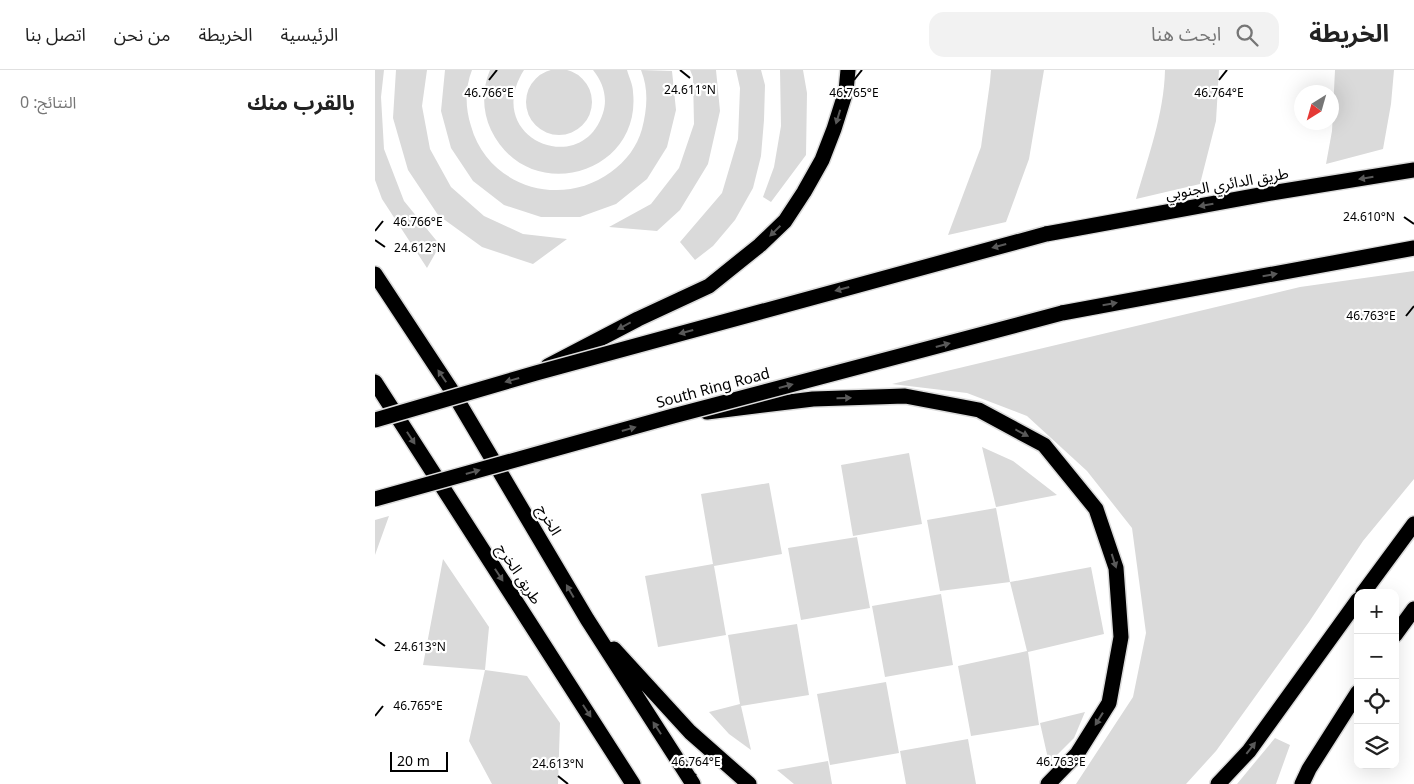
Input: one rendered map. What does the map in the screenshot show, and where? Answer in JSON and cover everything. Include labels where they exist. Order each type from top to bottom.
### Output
[{"type":"highway","points":[[375,420],[536,373],[638,319],[709,286],[773,233],[785,221],[805,192],[822,160],[834,130],[846,91],[848,70]]},
{"type":"highway","name":"طريق الدائري الجنوبي","points":[[536,373],[1046,234],[1271,193],[1414,170]]},
{"type":"highway","name":"South Ring Road","points":[[375,499],[673,416],[1062,313],[1414,248]]},
{"type":"highway","name":"الخرج","points":[[375,264],[379,280],[475,429],[587,619],[693,784]]},
{"type":"highway","name":"طريق الخرج","points":[[375,382],[633,784]]},
{"type":"highway","points":[[673,416],[813,399],[905,396],[979,410],[1045,446],[1096,509],[1117,568],[1121,637],[1109,703],[1077,754],[1048,784]]},
{"type":"highway","points":[[1366,589],[1414,524]]},
{"type":"highway","points":[[1218,784],[1249,751],[1354,606]]},
{"type":"highway","points":[[1396,634],[1414,609]]},
{"type":"highway","points":[[587,619],[691,732],[749,784]]},
{"type":"highway","points":[[1302,784],[1309,769],[1354,698]]},
{"type":"shaded area","points":[[559,69],[572,71],[582,79],[590,89],[592,102],[590,115],[582,125],[572,133],[559,135],[546,133],[536,125],[528,115],[526,102],[528,89],[536,79],[546,71]]},
{"type":"shaded area","points":[[375,70],[384,70],[381,97],[384,149],[404,201],[440,245],[427,268],[382,199],[375,180]]},
{"type":"shaded area","points":[[396,70],[427,70],[422,106],[430,149],[451,187],[484,216],[523,234],[567,239],[533,264],[482,247],[438,215],[408,170],[393,118]]},
{"type":"shaded area","points":[[445,70],[472,70],[467,91],[467,105],[471,126],[480,147],[493,164],[510,177],[529,186],[549,190],[570,189],[591,183],[611,172],[621,163],[637,142],[644,122],[646,92],[641,70],[672,71],[676,110],[667,147],[647,179],[616,204],[580,217],[541,217],[504,205],[473,181],[451,148],[441,111]]},
{"type":"shaded area","points":[[490,70],[524,70],[514,94],[515,115],[525,131],[539,142],[557,147],[576,144],[592,133],[603,113],[605,102],[602,85],[593,70],[627,70],[633,89],[631,121],[620,144],[602,161],[579,171],[555,174],[530,168],[508,154],[488,123],[484,92]]},
{"type":"shaded area","points":[[690,70],[716,70],[720,111],[708,164],[680,210],[657,231],[609,227],[651,204],[679,168],[694,124],[693,77]]},
{"type":"shaded area","points":[[736,70],[761,70],[765,85],[761,156],[753,188],[735,220],[713,246],[695,260],[680,242],[722,193],[738,139],[740,88]]},
{"type":"shaded area","points":[[780,70],[803,70],[807,93],[806,155],[771,202],[763,197],[774,167],[781,126]]},
{"type":"shaded area","points":[[991,70],[1044,70],[1029,159],[1006,222],[948,235],[981,147]]},
{"type":"shaded area","points":[[1165,70],[1219,70],[1216,121],[1200,184],[1136,199],[1159,119]]},
{"type":"shaded area","points":[[1335,70],[1394,70],[1391,104],[1383,149],[1326,164],[1332,130],[1339,130],[1339,85],[1334,85]]},
{"type":"shaded area","points":[[1414,271],[1414,479],[1363,541],[1309,622],[1216,751],[1186,784],[1076,784],[1133,697],[1146,633],[1132,528],[1087,471],[1027,416],[967,393],[892,384],[1300,287]]},
{"type":"shaded area","points":[[982,447],[1013,461],[1057,495],[996,507]]},
{"type":"shaded area","points":[[909,453],[922,524],[853,536],[841,465]]},
{"type":"shaded area","points":[[769,483],[782,554],[714,566],[726,635],[658,647],[645,576],[713,564],[701,494]]},
{"type":"shaded area","points":[[996,508],[1010,582],[940,591],[927,520]]},
{"type":"shaded area","points":[[389,516],[375,555],[375,520]]},
{"type":"shaded area","points":[[857,537],[870,608],[801,620],[788,548]]},
{"type":"shaded area","points":[[443,559],[489,627],[485,670],[423,665]]},
{"type":"shaded area","points":[[1091,567],[1104,634],[1028,652],[1039,725],[971,736],[958,666],[1027,651],[1010,582]]},
{"type":"shaded area","points":[[941,594],[953,665],[885,677],[872,606]]},
{"type":"shaded area","points":[[797,624],[809,695],[741,706],[751,750],[729,734],[709,712],[740,704],[728,635]]},
{"type":"shaded area","points":[[485,670],[527,676],[560,723],[558,784],[492,784],[469,741]]},
{"type":"shaded area","points":[[886,682],[899,753],[830,765],[817,694]]},
{"type":"shaded area","points":[[1085,712],[1074,738],[1049,763],[1040,723]]},
{"type":"shaded area","points":[[1275,738],[1290,745],[1276,784],[1237,784]]},
{"type":"shaded area","points":[[968,739],[976,784],[906,784],[900,751]]},
{"type":"shaded area","points":[[828,761],[832,784],[794,784],[777,770]]}]
